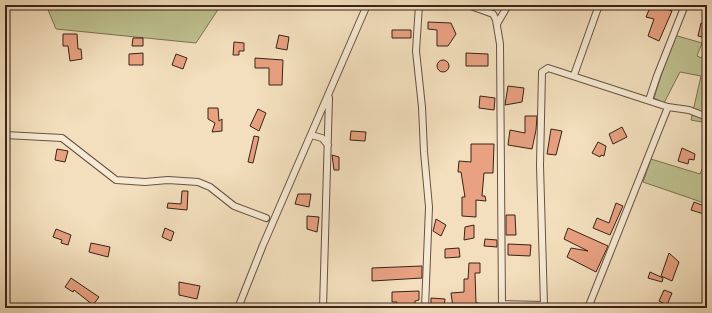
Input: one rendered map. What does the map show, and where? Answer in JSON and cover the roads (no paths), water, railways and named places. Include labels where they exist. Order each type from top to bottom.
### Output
[{"type":"street","points":[[238,308],[272,225],[367,5]]},
{"type":"street","points":[[418,5],[416,51],[422,107],[429,208],[425,308]]},
{"type":"street","points":[[468,5],[493,14],[497,24],[500,44],[502,306],[545,306],[540,165],[542,72],[548,68],[574,75],[668,107],[688,110],[707,117]]},
{"type":"street","points":[[497,24],[508,5]]},
{"type":"street","points":[[574,75],[599,5]]},
{"type":"street","points":[[649,100],[656,76],[685,5]]},
{"type":"street","points":[[323,308],[329,93]]},
{"type":"street","points":[[588,308],[668,107]]},
{"type":"street","points":[[5,135],[62,138],[116,180],[145,182],[168,180],[198,182],[210,186],[234,206],[266,218],[272,225]]},
{"type":"street","points":[[311,135],[322,138],[328,145]]},
{"type":"street","points":[[266,218],[277,214]]}]
